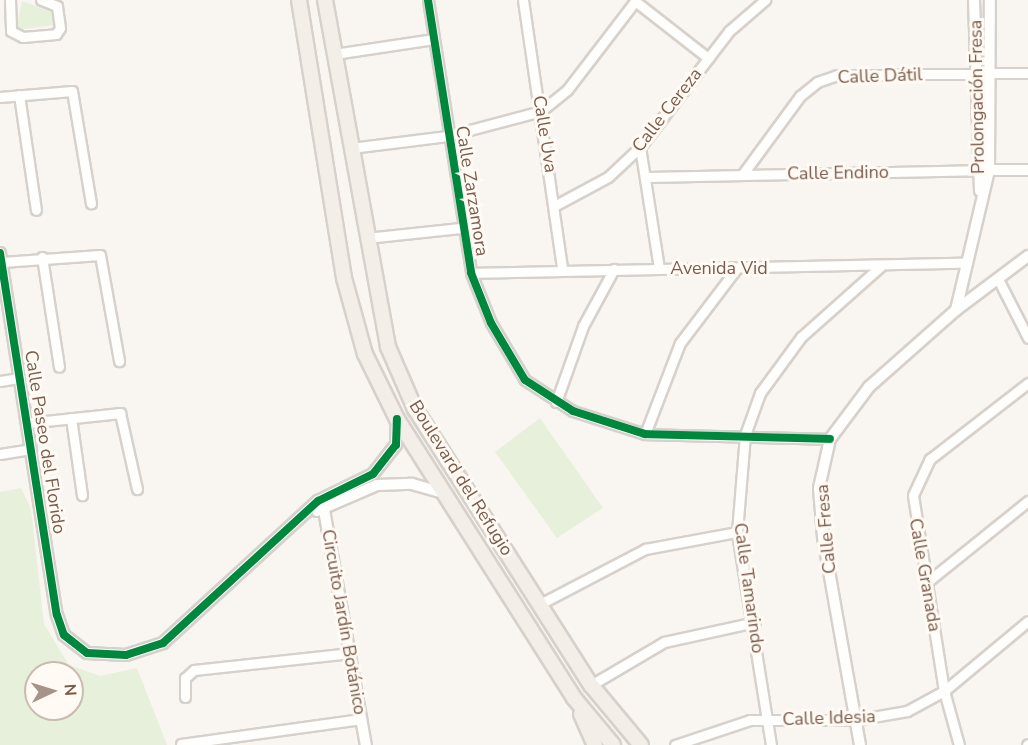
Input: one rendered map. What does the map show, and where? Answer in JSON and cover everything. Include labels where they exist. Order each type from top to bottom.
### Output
[{"type":"main road","points":[[292,0],[305,42]]},
{"type":"main road","name":"Boulevard del Refugio","points":[[299,0],[353,320],[397,419],[574,698],[613,745]]},
{"type":"main road","name":"Boulevard del Refugio","points":[[325,0],[366,238],[388,347],[415,409],[591,685],[641,745]]},
{"type":"main road","points":[[574,698],[595,745]]},
{"type":"street","points":[[10,0],[11,31],[23,37],[56,34],[60,28],[57,6],[41,0]]},
{"type":"street","name":"Calle Zarzamora","points":[[428,0],[460,228],[471,273],[490,323],[525,380],[556,402],[645,434],[830,439]]},
{"type":"street","name":"Calle Uva","points":[[523,0],[556,205],[562,268]]},
{"type":"street","name":"Calle Cereza","points":[[556,205],[608,177],[640,147],[729,31],[765,0]]},
{"type":"street","name":"Prolongación Fresa","points":[[974,0],[976,170],[981,193]]},
{"type":"street","name":"Prolongación Fresa","points":[[956,310],[981,193],[989,170],[992,74],[990,0]]},
{"type":"street","points":[[351,148],[447,136],[541,111],[567,90],[635,1],[708,58]]},
{"type":"street","points":[[334,54],[434,39]]},
{"type":"street","name":"Calle Dátil","points":[[742,175],[800,96],[818,82],[837,75],[1028,73]]},
{"type":"street","points":[[0,97],[72,91],[91,203]]},
{"type":"street","points":[[19,94],[36,210]]},
{"type":"street","points":[[640,147],[648,177],[659,268]]},
{"type":"street","name":"Calle Endino","points":[[648,177],[1028,170]]},
{"type":"street","points":[[366,238],[460,228]]},
{"type":"street","points":[[1,258],[100,255],[119,361]]},
{"type":"street","name":"Calle Fresa","points":[[860,745],[819,488],[830,439],[869,387],[956,310],[1028,256]]},
{"type":"street","points":[[42,257],[59,367]]},
{"type":"street","name":"Calle Paseo del Florido","points":[[1,258],[31,449],[64,635],[87,653],[111,656],[163,643],[270,540],[321,505]]},
{"type":"street","name":"Avenida Vid","points":[[471,273],[562,268],[737,268],[967,263]]},
{"type":"street","name":"Calle Tamarindo","points":[[771,745],[754,622],[737,532],[745,435],[760,393],[801,337],[881,266]]},
{"type":"street","points":[[645,434],[680,343],[737,268]]},
{"type":"street","points":[[556,402],[582,326],[614,269]]},
{"type":"street","points":[[998,279],[1028,338]]},
{"type":"street","points":[[0,381],[20,378]]},
{"type":"street","name":"Calle Granada","points":[[959,745],[944,691],[913,495],[923,466],[1028,383]]},
{"type":"street","points":[[27,423],[70,418],[124,416],[137,489]]},
{"type":"street","points":[[70,418],[82,495]]},
{"type":"street","points":[[321,505],[375,479],[396,445],[397,419]]},
{"type":"street","points":[[0,454],[31,449]]},
{"type":"street","points":[[375,479],[412,484],[446,494]]},
{"type":"street","points":[[926,583],[1028,501]]},
{"type":"street","name":"Circuito Jardín Botánico","points":[[321,505],[351,653],[366,745]]},
{"type":"street","points":[[540,604],[645,549],[737,532]]},
{"type":"street","name":"Calle Idesia","points":[[675,745],[712,729],[767,720],[855,720],[907,711],[944,691],[1028,621]]},
{"type":"street","points":[[591,685],[664,642],[754,622]]},
{"type":"street","points":[[185,697],[185,678],[194,670],[351,653]]},
{"type":"street","points":[[181,744],[361,720]]},
{"type":"green space","points":[[22,1],[51,12],[54,25],[16,30]]},
{"type":"green space","points":[[540,418],[603,508],[557,538],[495,452]]},
{"type":"green space","points":[[21,488],[31,509],[44,624],[67,661],[24,661],[24,721],[84,721],[84,670],[100,676],[137,668],[167,745],[0,745],[0,492]]},
{"type":"cycle path","points":[[428,0],[471,273],[491,323],[525,380],[573,411],[645,434],[830,439]]},
{"type":"cycle path","points":[[0,253],[57,615],[64,635],[87,653],[126,655],[163,643],[318,501],[373,474],[396,445],[397,419]]}]
